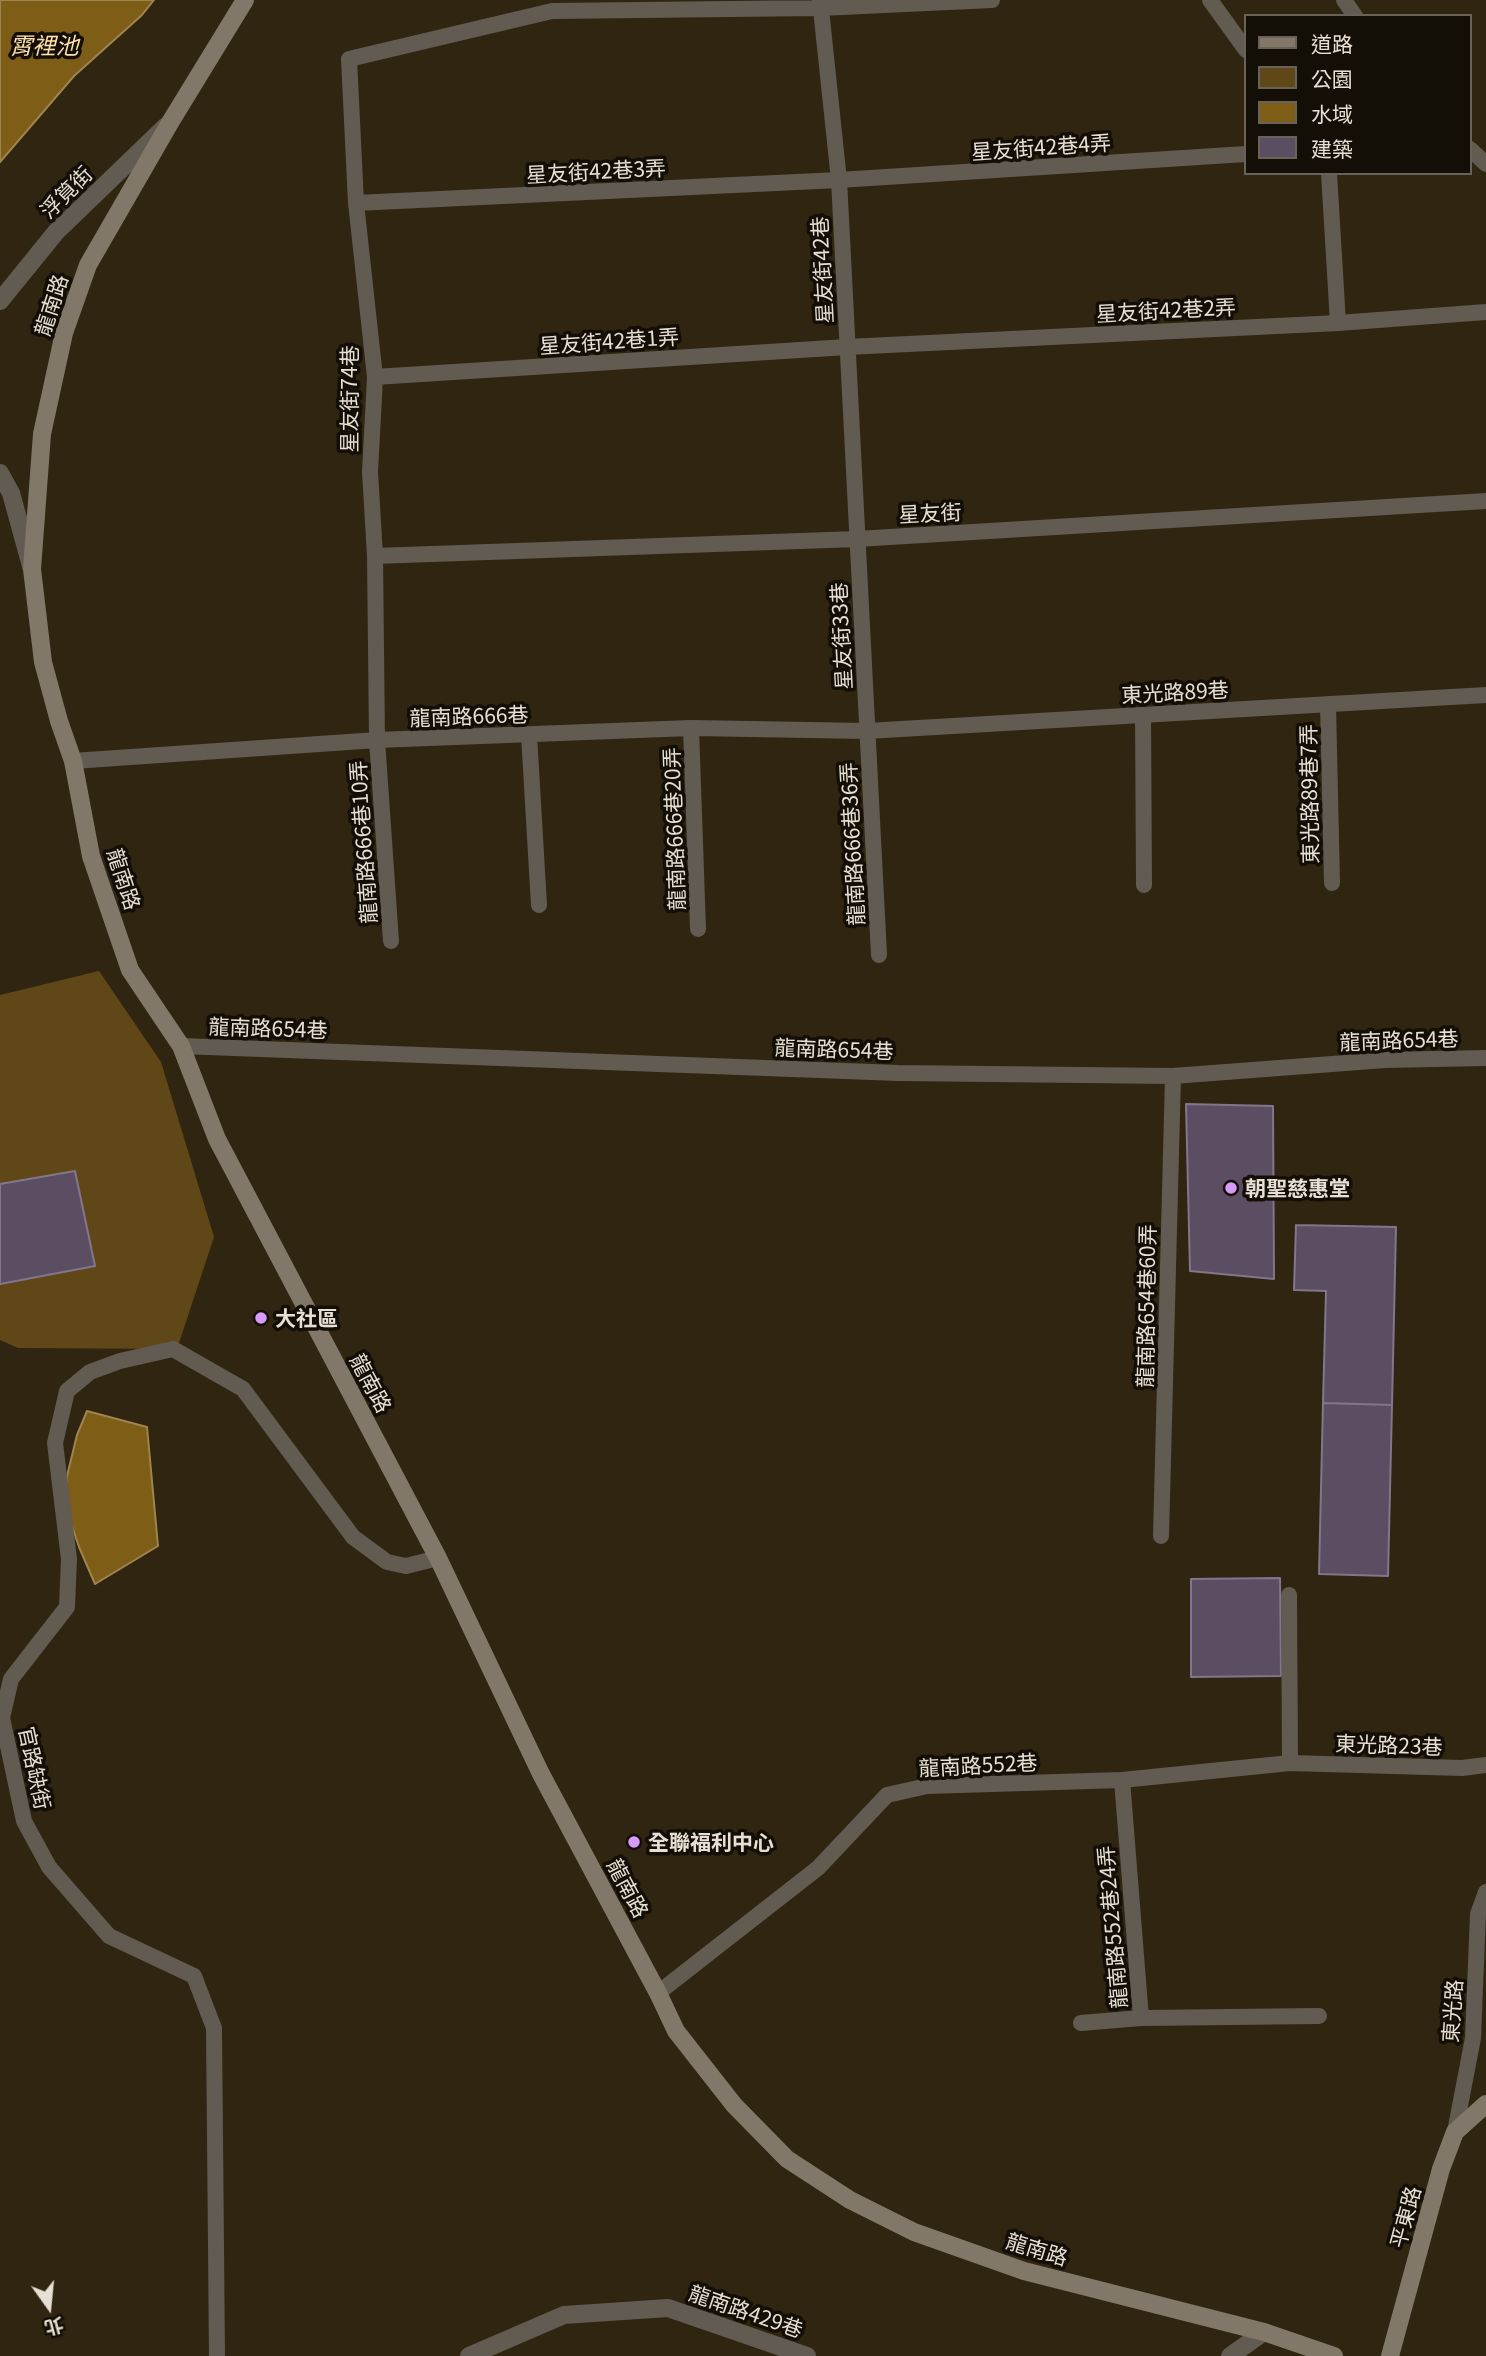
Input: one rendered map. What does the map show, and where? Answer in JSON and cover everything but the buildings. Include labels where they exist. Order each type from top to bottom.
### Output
[{"type":"main road","name":"龍南路","points":[[245,0],[88,265],[64,333],[42,434],[32,569],[43,662],[73,761],[91,856],[130,970],[181,1046],[217,1139],[438,1558],[541,1774],[676,2031],[734,2105],[788,2159],[850,2200],[914,2232],[1024,2271],[1264,2332],[1334,2356]]},
{"type":"main road","name":"平東路","points":[[1390,2356],[1441,2169],[1455,2132],[1486,2104]]},
{"type":"street","name":"浮筧街","points":[[0,302],[57,232],[171,121]]},
{"type":"street","points":[[0,473],[11,493],[32,569]]},
{"type":"street","name":"龍南路429巷","points":[[469,2356],[564,2315],[668,2308],[807,2356]]},
{"type":"street","points":[[1230,2356],[1264,2332]]},
{"type":"lane","points":[[820,4],[992,0]]},
{"type":"lane","points":[[1210,0],[1244,47]]},
{"type":"lane","name":"星友街74巷","points":[[377,740],[375,556],[370,472],[374,377],[356,203],[349,59],[552,11],[820,4]]},
{"type":"lane","name":"星友街42巷","points":[[820,4],[839,180],[857,539]]},
{"type":"lane","points":[[1472,151],[1486,164]]},
{"type":"lane","name":"星友街42巷4弄","points":[[839,180],[1244,155]]},
{"type":"lane","points":[[1329,175],[1338,323]]},
{"type":"lane","name":"星友街42巷3弄","points":[[356,203],[839,180]]},
{"type":"lane","name":"星友街42巷2弄","points":[[847,347],[1338,323],[1486,312]]},
{"type":"lane","name":"星友街42巷1弄","points":[[374,377],[847,347]]},
{"type":"lane","name":"星友街","points":[[375,556],[857,539],[1486,501]]},
{"type":"lane","name":"星友街33巷","points":[[857,539],[867,731]]},
{"type":"lane","name":"東光路89巷","points":[[867,731],[1486,695]]},
{"type":"lane","name":"東光路89巷7弄","points":[[1328,704],[1332,883]]},
{"type":"lane","points":[[1143,715],[1144,885]]},
{"type":"lane","name":"龍南路666巷","points":[[73,761],[377,740],[691,728],[867,731]]},
{"type":"lane","name":"龍南路666巷20弄","points":[[691,728],[698,929]]},
{"type":"lane","name":"龍南路666巷36弄","points":[[867,731],[879,955]]},
{"type":"lane","points":[[529,735],[540,905]]},
{"type":"lane","name":"龍南路666巷10弄","points":[[377,740],[391,941]]},
{"type":"lane","name":"龍南路654巷","points":[[181,1046],[898,1073],[1173,1076],[1385,1060],[1486,1058]]},
{"type":"lane","name":"龍南路654巷60弄","points":[[1161,1536],[1173,1076]]},
{"type":"lane","name":"官路缺街","points":[[217,2356],[214,2028],[194,1976],[109,1936],[49,1867],[24,1821],[2,1718],[11,1679],[67,1606],[69,1559],[55,1443],[67,1391],[90,1371],[173,1349],[243,1389],[353,1537],[387,1562],[406,1566],[438,1558]]},
{"type":"lane","points":[[1289,1595],[1290,1763]]},
{"type":"lane","name":"龍南路552巷","points":[[658,1993],[818,1868],[887,1795],[927,1786],[1122,1780],[1290,1763]]},
{"type":"lane","name":"東光路23巷","points":[[1290,1763],[1462,1768],[1486,1765]]},
{"type":"lane","name":"龍南路552巷24弄","points":[[1122,1780],[1140,2018],[1319,2016]]},
{"type":"lane","name":"東光路","points":[[1455,2132],[1474,2038],[1478,1914],[1486,1892]]},
{"type":"lane","points":[[1081,2024],[1140,2018]]},
{"type":"green space","points":[[99,971],[161,1062],[214,1237],[177,1349],[18,1348],[0,1340],[0,995]]},
{"type":"water","name":"霄裡池","points":[[0,0],[154,0],[142,15],[74,76],[0,162]]},
{"type":"water","points":[[87,1411],[147,1427],[158,1546],[95,1584],[67,1511],[67,1476],[77,1435]]},
{"type":"place","name":"朝聖慈惠堂","points":[[1231,1188]]},
{"type":"place","name":"大社區","points":[[261,1318]]},
{"type":"place","name":"全聯福利中心","points":[[634,1842]]}]
